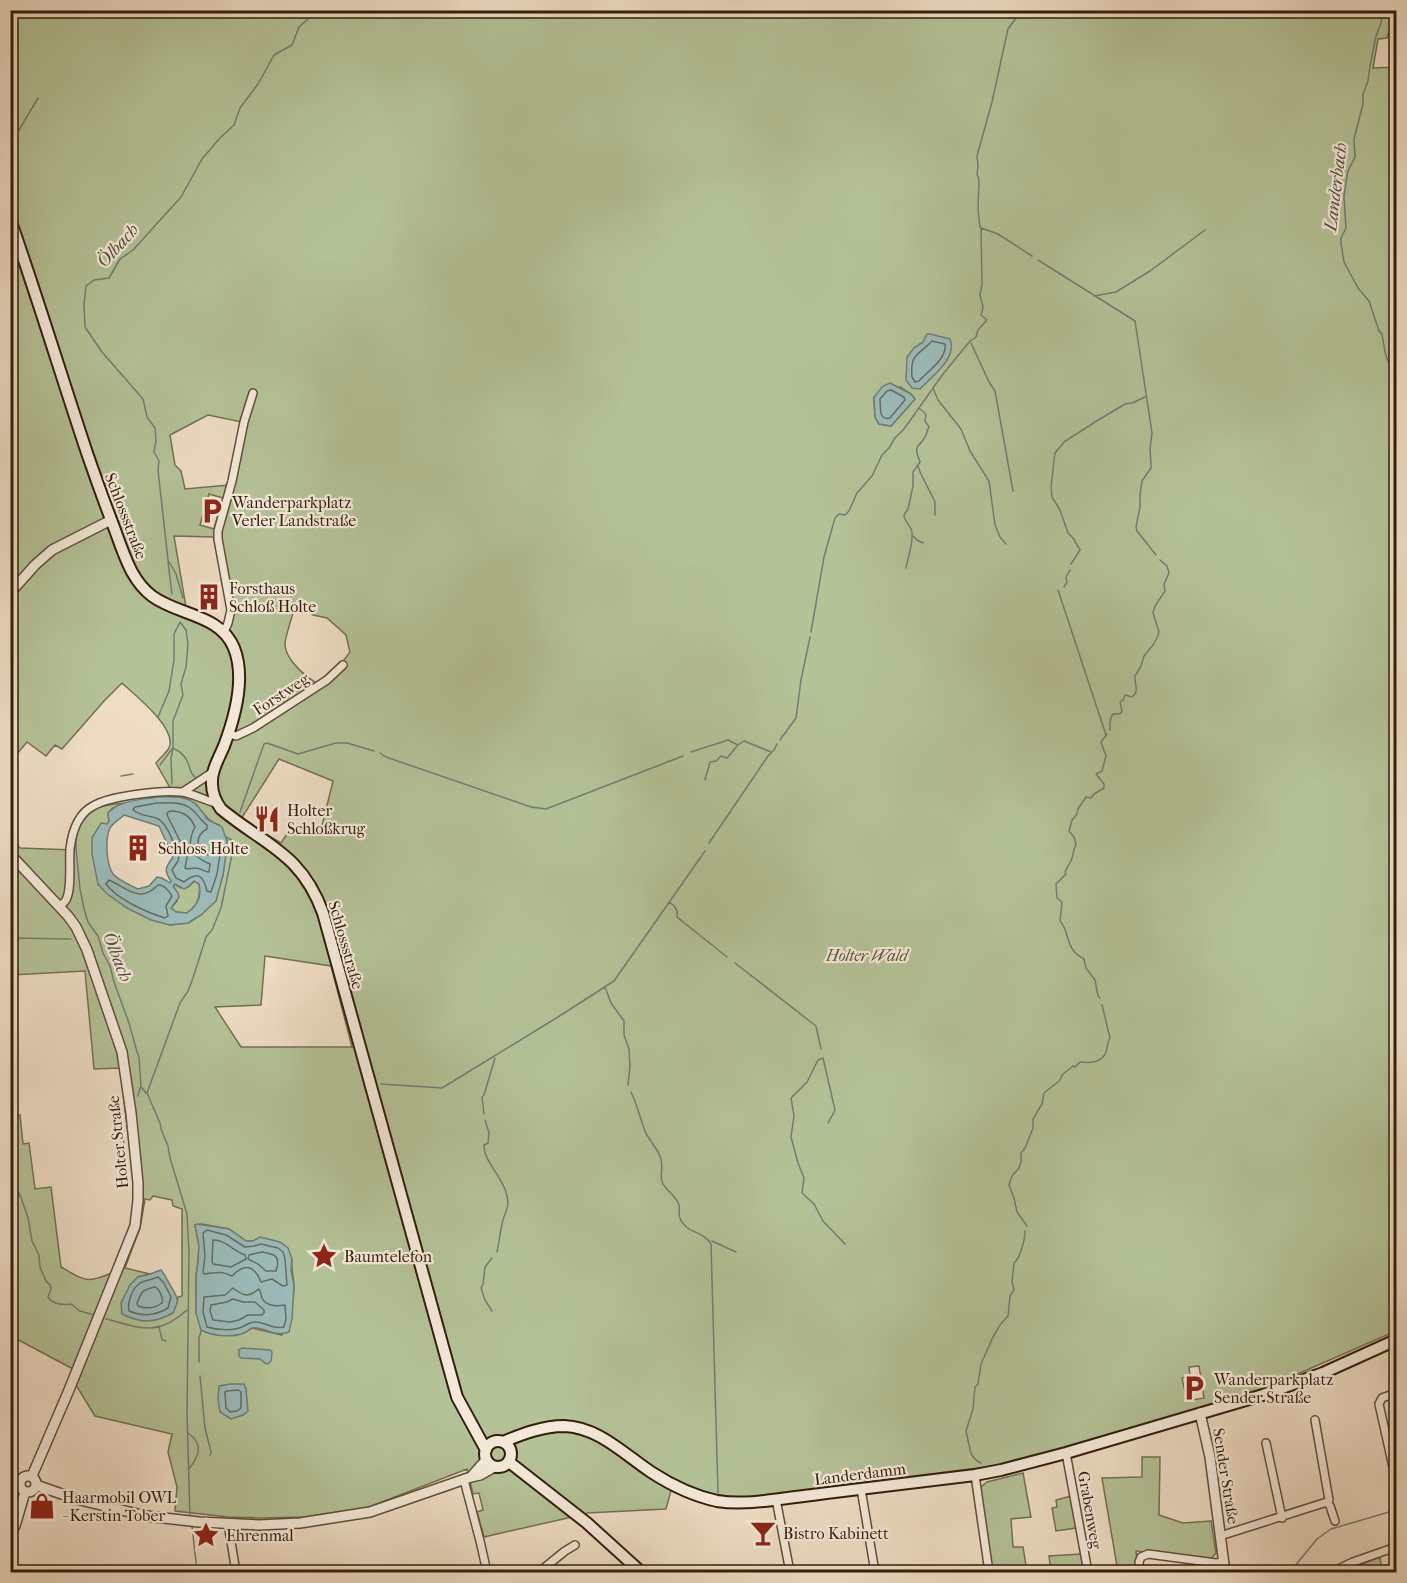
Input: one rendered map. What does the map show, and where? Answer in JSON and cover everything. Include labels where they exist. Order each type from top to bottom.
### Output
[{"type":"main road","name":"Schlossstraße","points":[[10,219],[111,520],[132,571],[141,586],[153,597],[202,618],[224,632]]},
{"type":"main road","points":[[216,803],[212,784],[213,772],[236,710],[239,671],[235,651],[224,632]]},
{"type":"main road","name":"Schlossstraße","points":[[216,803],[288,858],[311,886],[318,899],[453,1386],[472,1427],[526,1482],[558,1498],[641,1572]]},
{"type":"main road","name":"Sender Straße","points":[[1200,1413],[1323,1373],[1396,1340]]},
{"type":"main road","name":"Landerdamm","points":[[498,1455],[534,1431],[563,1426],[588,1431],[603,1438],[652,1473],[696,1495],[718,1501],[742,1503],[1001,1470],[1200,1413]]},
{"type":"street","points":[[224,632],[231,610],[218,531],[253,393]]},
{"type":"street","points":[[10,593],[52,550],[111,520]]},
{"type":"street","name":"Forstweg","points":[[229,734],[236,736],[253,728],[327,680],[343,665]]},
{"type":"street","points":[[183,792],[213,772]]},
{"type":"street","points":[[60,906],[67,900],[71,875],[70,851],[75,827],[93,806],[135,795],[163,791],[183,792],[216,803]]},
{"type":"street","name":"Holter Straße","points":[[10,854],[60,906],[76,927],[87,950],[122,1052],[138,1183],[135,1226],[34,1480]]},
{"type":"street","points":[[1396,1393],[1385,1396],[1379,1404],[1396,1473]]},
{"type":"street","name":"Sender Straße","points":[[1200,1413],[1209,1456],[1225,1572]]},
{"type":"street","points":[[1315,1420],[1329,1496],[1327,1502]]},
{"type":"street","points":[[1266,1443],[1282,1518]]},
{"type":"street","name":"Grabenweg","points":[[1066,1453],[1088,1572]]},
{"type":"street","points":[[20,1480],[24,1476],[76,1499],[146,1516],[195,1522],[259,1525],[300,1523],[370,1512],[468,1478],[498,1455]]},
{"type":"street","points":[[975,1475],[989,1572]]},
{"type":"street","points":[[10,1476],[20,1480]]},
{"type":"street","points":[[468,1478],[487,1572]]},
{"type":"street","points":[[20,1480],[21,1488],[25,1492]]},
{"type":"street","points":[[25,1492],[32,1491],[34,1480]]},
{"type":"street","points":[[861,1489],[875,1572]]},
{"type":"street","points":[[10,1533],[15,1526],[25,1492]]},
{"type":"street","points":[[776,1499],[790,1572]]},
{"type":"street","points":[[1220,1536],[1327,1502]]},
{"type":"street","points":[[1327,1502],[1335,1521]]},
{"type":"street","points":[[228,1523],[236,1572]]},
{"type":"street","points":[[539,1572],[575,1545]]},
{"type":"street","points":[[1332,1572],[1396,1547]]},
{"type":"street","points":[[1140,1572],[1141,1557],[1148,1554],[1223,1562]]},
{"type":"green space","name":"Holter Wald","points":[[11,11],[1396,11],[1396,33],[1388,34],[1387,38],[1378,39],[1373,68],[1396,67],[1396,1331],[1261,1390],[1002,1465],[740,1498],[706,1492],[674,1479],[666,1509],[587,1513],[579,1519],[572,1517],[484,1537],[477,1512],[483,1510],[479,1493],[473,1494],[467,1469],[369,1507],[305,1517],[228,1517],[175,1511],[177,1487],[168,1452],[172,1434],[95,1416],[71,1377],[73,1369],[11,1336],[11,1100],[12,1115],[20,1115],[23,1144],[29,1143],[35,1189],[51,1187],[61,1267],[86,1279],[98,1278],[114,1272],[130,1225],[134,1184],[120,1068],[94,1069],[85,971],[11,975],[10,836],[20,848],[73,850],[77,829],[87,815],[98,808],[126,803],[113,808],[108,813],[109,821],[98,884],[170,925],[188,923],[201,915],[215,901],[223,875],[227,841],[219,825],[209,820],[200,809],[184,799],[170,797],[169,786],[156,763],[169,748],[170,740],[167,732],[154,713],[122,683],[62,749],[55,745],[46,756],[27,742],[11,761]],"holes":[[[923,342],[944,364],[920,388],[914,348]],[[900,387],[911,394],[915,399],[891,426],[879,424],[875,417],[874,397]],[[208,415],[242,422],[229,485],[185,489],[181,471],[175,465],[170,435]],[[209,494],[223,498],[214,529],[200,525]],[[174,536],[214,537],[228,609],[223,625],[205,614],[186,607]],[[297,600],[313,615],[327,618],[346,635],[350,652],[341,664],[318,684],[292,661],[286,649],[286,639]],[[279,759],[333,781],[320,834],[293,825],[281,843],[241,819]],[[265,956],[331,966],[352,1047],[241,1047],[215,1007],[261,1005]],[[153,1196],[172,1200],[173,1206],[182,1209],[182,1296],[178,1297],[177,1303],[138,1277],[150,1274],[125,1268],[140,1228],[145,1199],[150,1200]],[[202,1224],[229,1229],[246,1241],[253,1241],[292,1259],[294,1294],[282,1335],[252,1328],[244,1333],[196,1313],[199,1246],[195,1225]],[[1199,1366],[1204,1398],[1187,1401],[1182,1378],[1190,1376],[1189,1367]]]},
{"type":"green space","points":[[195,881],[200,888],[196,904],[187,913],[176,912],[171,908],[177,901],[174,884],[181,888],[188,887]]},
{"type":"green space","points":[[1142,1457],[1160,1457],[1159,1515],[1183,1523],[1211,1521],[1216,1553],[1210,1560],[1136,1551],[1138,1572],[1118,1572],[1102,1478],[1142,1477]]},
{"type":"green space","points":[[1023,1473],[1031,1517],[1011,1519],[1013,1547],[1023,1547],[1027,1572],[992,1572],[980,1495],[981,1487],[987,1482]]},
{"type":"green space","points":[[1071,1496],[1076,1528],[1056,1531],[1052,1508],[1057,1507],[1056,1500]]},
{"type":"green space","points":[[1081,1554],[1084,1572],[1051,1572],[1049,1556]]},
{"type":"green space","points":[[1380,1557],[1382,1572],[1341,1572]]},
{"type":"water","points":[[927,334],[950,339],[952,346],[942,366],[920,389],[912,388],[906,380],[907,357],[923,342]]},
{"type":"water","points":[[890,383],[911,394],[915,399],[891,426],[879,424],[875,417],[874,397],[883,386]]},
{"type":"water","points":[[157,797],[185,798],[193,802],[207,818],[222,827],[227,841],[223,875],[216,901],[188,923],[170,925],[151,920],[127,908],[106,893],[98,884],[92,854],[92,838],[101,823],[107,824],[108,813],[118,805]],"holes":[[[124,815],[159,826],[173,857],[166,869],[170,883],[157,877],[149,886],[138,889],[113,874],[108,858],[108,832],[111,826]],[[194,881],[199,884],[200,888],[196,904],[187,913],[176,912],[171,908],[179,897],[173,886],[175,884],[184,889]]]},
{"type":"water","points":[[195,1225],[229,1229],[246,1241],[253,1241],[260,1237],[280,1242],[288,1248],[292,1259],[291,1270],[294,1286],[289,1332],[278,1333],[252,1328],[239,1335],[222,1336],[201,1330],[196,1313],[199,1246]]},
{"type":"water","points":[[161,1270],[177,1298],[173,1313],[148,1321],[122,1314],[121,1303],[130,1285],[138,1277]]},
{"type":"water","points":[[242,1348],[270,1350],[272,1352],[271,1361],[268,1364],[260,1359],[241,1358],[239,1350]]},
{"type":"water","points":[[244,1384],[248,1411],[231,1419],[220,1412],[218,1399],[219,1386]]},
{"type":"waterway","name":"Ölbach","points":[[183,598],[176,574],[168,560],[158,470],[159,461],[154,452],[155,428],[147,417],[143,399],[102,352],[85,327],[86,286],[94,280],[109,278],[120,259],[133,250],[181,197],[202,159],[234,125],[240,108],[258,84],[274,55],[292,45],[299,27],[318,10]]},
{"type":"waterway","points":[[811,632],[824,557],[835,518],[849,511],[857,493],[872,476],[882,455],[987,320],[981,315],[983,307],[980,295],[982,284],[981,228],[978,210],[977,156],[1008,29],[1016,18],[1018,10]]},
{"type":"waterway","name":"Landerbach","points":[[1383,10],[1354,139],[1355,157],[1348,171],[1344,196],[1346,228],[1341,243],[1344,262],[1358,288],[1369,301],[1382,334],[1396,394]]},
{"type":"waterway","points":[[10,145],[38,98]]},
{"type":"waterway","points":[[981,228],[998,234],[1032,256]]},
{"type":"waterway","points":[[1094,296],[1116,292],[1150,271],[1205,230]]},
{"type":"waterway","points":[[1038,260],[1135,321],[1152,433],[1151,468],[1142,481],[1136,527],[1156,555]]},
{"type":"waterway","points":[[971,343],[995,391],[1013,491]]},
{"type":"waterway","points":[[933,388],[938,400],[961,429],[970,451],[989,481],[995,525],[1006,544]]},
{"type":"waterway","points":[[1071,564],[1080,550],[1068,533],[1060,510],[1052,497],[1055,453],[1064,442],[1095,422],[1125,404],[1145,397]]},
{"type":"waterway","points":[[906,568],[912,533],[904,515],[908,509],[913,486],[913,472],[920,462],[917,447],[929,427],[925,421],[926,414],[920,409]]},
{"type":"waterway","points":[[918,466],[935,502],[935,515]]},
{"type":"waterway","points":[[912,535],[923,543]]},
{"type":"waterway","points":[[1110,730],[1113,714],[1120,714],[1122,711],[1120,702],[1125,695],[1132,697],[1136,692],[1135,676],[1144,656],[1158,636],[1159,632],[1153,613],[1165,591],[1164,584],[1169,573],[1167,566],[1160,560]]},
{"type":"waterway","name":"Ölbach","points":[[168,562],[172,594]]},
{"type":"waterway","points":[[1064,587],[1070,570]]},
{"type":"waterway","points":[[1058,590],[1106,735]]},
{"type":"waterway","name":"Ölbach","points":[[158,717],[169,691],[174,660],[174,634],[180,622],[186,630],[188,644],[186,667],[181,684],[183,695],[173,721],[173,748],[186,758],[195,777]]},
{"type":"waterway","points":[[780,740],[796,718],[810,637]]},
{"type":"waterway","points":[[1100,998],[1095,980],[1086,968],[1084,959],[1073,951],[1060,921],[1062,902],[1057,898],[1056,884],[1066,874],[1076,845],[1069,831],[1072,820],[1086,797],[1091,798],[1104,788],[1104,784],[1096,774],[1102,771],[1106,756],[1101,742],[1107,734]]},
{"type":"waterway","points":[[691,752],[728,740],[738,745],[744,741],[771,752]]},
{"type":"waterway","points":[[240,812],[264,744],[267,743],[298,754],[336,743],[347,743],[374,751]]},
{"type":"waterway","points":[[709,843],[777,744]]},
{"type":"waterway","points":[[705,780],[710,762],[716,761],[721,756],[727,758],[738,745]]},
{"type":"waterway","name":"Ölbach","points":[[160,765],[172,749]]},
{"type":"waterway","name":"Ölbach","points":[[172,784],[173,749]]},
{"type":"waterway","points":[[380,753],[531,807],[546,809],[683,756]]},
{"type":"waterway","name":"Ölbach","points":[[121,776],[133,774]]},
{"type":"waterway","name":"Ölbach","points":[[79,827],[76,848],[84,909],[110,966],[139,1057],[141,1087],[146,1093]]},
{"type":"waterway","name":"Ölbach","points":[[190,1518],[187,1413],[189,1252],[187,1214],[168,1146],[147,1093],[180,1003],[193,978],[206,937],[212,930],[221,908],[233,850],[233,841],[226,837]]},
{"type":"waterway","points":[[381,1084],[442,1088],[614,981],[705,851]]},
{"type":"waterway","points":[[669,902],[676,908],[677,917],[727,957]]},
{"type":"waterway","points":[[10,938],[71,939]]},
{"type":"waterway","points":[[81,949],[89,969]]},
{"type":"waterway","points":[[735,963],[816,1026],[821,1049]]},
{"type":"waterway","points":[[605,987],[611,1003],[624,1021],[624,1035],[629,1049],[628,1085]]},
{"type":"waterway","points":[[1027,1226],[1017,1212],[1009,1185],[1012,1176],[1019,1168],[1021,1153],[1033,1128],[1033,1119],[1042,1104],[1044,1093],[1073,1066],[1075,1067],[1080,1062],[1095,1062],[1104,1056],[1110,1038],[1102,1005]]},
{"type":"waterway","points":[[484,1114],[482,1097],[495,1058]]},
{"type":"waterway","points":[[828,1123],[835,1110],[823,1058],[818,1060],[807,1082],[791,1098],[794,1116],[791,1137],[804,1178],[802,1193],[814,1204],[823,1221],[845,1244]]},
{"type":"waterway","points":[[138,1096],[140,1088]]},
{"type":"waterway","points":[[631,1092],[645,1131],[661,1159],[662,1182],[678,1202],[682,1223],[711,1244],[718,1493]]},
{"type":"waterway","points":[[485,1120],[489,1133],[484,1151],[504,1186],[508,1202],[497,1252]]},
{"type":"waterway","points":[[122,1126],[127,1176]]},
{"type":"waterway","points":[[10,1182],[18,1191],[28,1218],[32,1241],[39,1255],[40,1267],[50,1285],[48,1297],[55,1303],[71,1304],[80,1311],[94,1315]]},
{"type":"waterway","points":[[981,1463],[971,1454],[966,1431],[973,1409],[975,1387],[978,1384],[981,1364],[993,1337],[1008,1316],[1010,1296],[1014,1290],[1012,1282],[1014,1263],[1022,1248],[1025,1231]]},
{"type":"waterway","points":[[712,1241],[736,1252]]},
{"type":"waterway","points":[[492,1258],[485,1267],[481,1288],[492,1311]]},
{"type":"waterway","points":[[106,1319],[148,1328],[167,1324],[187,1310]]},
{"type":"waterway","points":[[159,1327],[162,1340],[166,1341]]},
{"type":"waterway","name":"Ölbach","points":[[199,1362],[201,1331]]},
{"type":"waterway","name":"Ölbach","points":[[200,1376],[210,1455]]},
{"type":"waterway","name":"Ölbach","points":[[188,1433],[198,1446],[197,1455],[189,1469]]},
{"type":"waterway","name":"Landerbach","points":[[1290,1572],[1317,1539],[1331,1529],[1396,1510]]},
{"type":"waterway","name":"Ölbach","points":[[192,1526],[197,1572]]},
{"type":"place","name":"Wanderparkplatz Verler Landstraße","points":[[212,511]]},
{"type":"place","name":"Forsthaus Schloß Holte","points":[[209,597]]},
{"type":"place","name":"Holter Schloßkrug","points":[[267,819]]},
{"type":"place","name":"Schloss Holte","points":[[138,848]]},
{"type":"place","name":"Baumtelefon","points":[[324,1256]]},
{"type":"place","name":"Wanderparkplatz Sender Straße","points":[[1194,1388]]},
{"type":"place","name":"Haarmobil OWL - Kerstin Tober","points":[[42,1506]]},
{"type":"place","name":"Bistro Kabinett","points":[[763,1533]]},
{"type":"place","name":"Ehrenmal","points":[[206,1535]]}]
